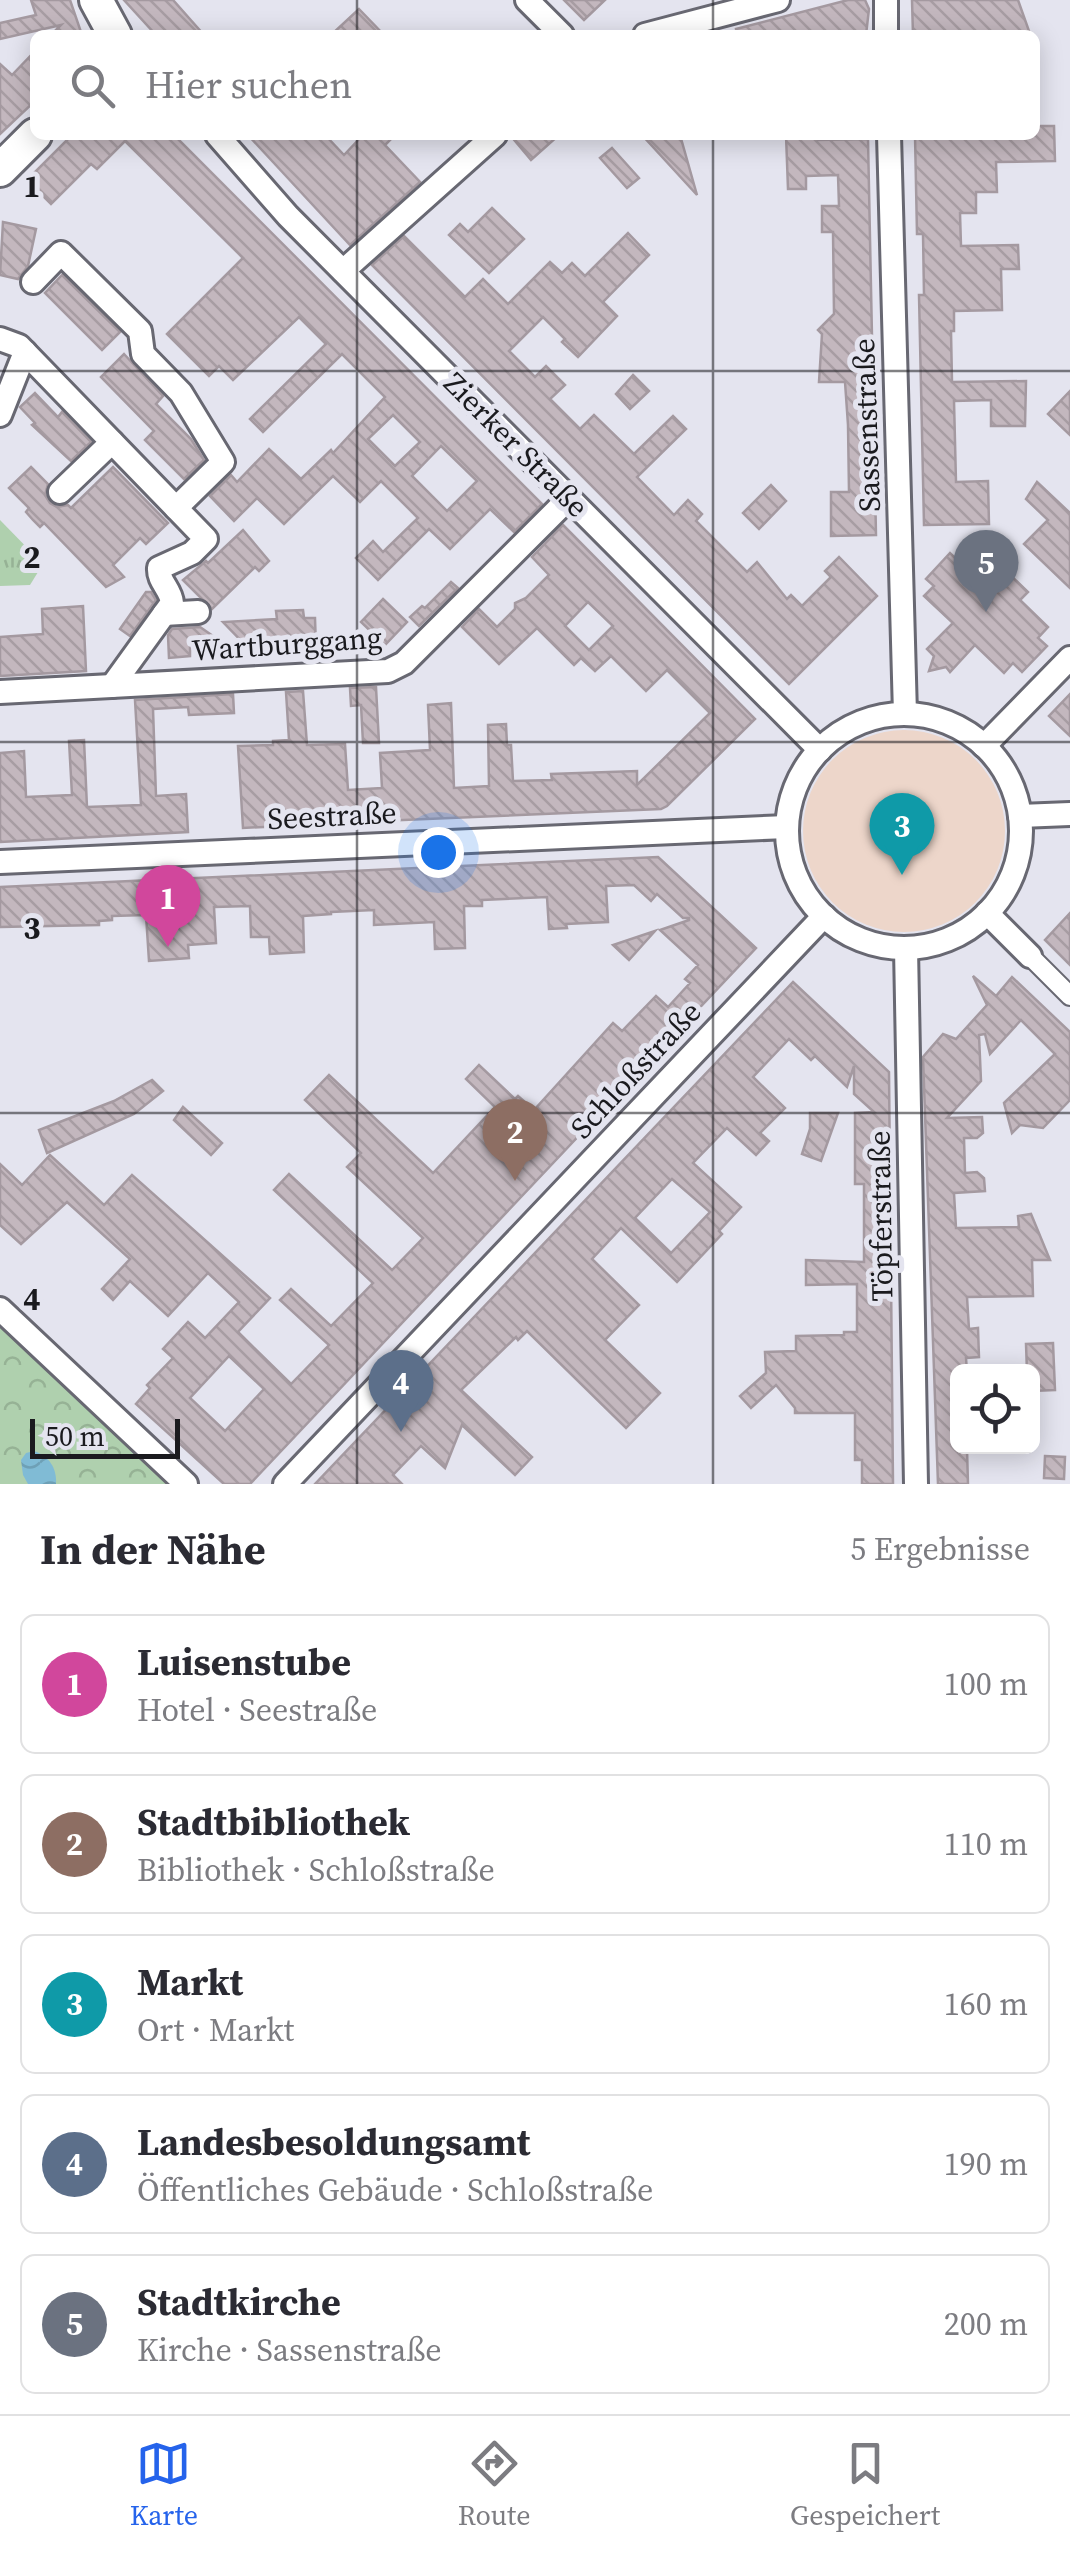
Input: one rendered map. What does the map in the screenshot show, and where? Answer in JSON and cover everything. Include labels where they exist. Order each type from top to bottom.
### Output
[{"type":"main road","points":[[96,0],[112,30]]},
{"type":"main road","points":[[0,170],[30,140]]},
{"type":"street","points":[[527,0],[557,30]]},
{"type":"street","points":[[664,30],[778,0]]},
{"type":"street","points":[[886,0],[886,30]]},
{"type":"street","name":"Zierker Straße","points":[[221,140],[288,216],[820,750]]},
{"type":"street","points":[[343,271],[489,140]]},
{"type":"street","name":"Sassenstraße","points":[[889,140],[905,714]]},
{"type":"street","points":[[33,282],[61,253],[140,331],[143,354],[181,393],[224,462],[176,508]]},
{"type":"street","points":[[0,339],[19,346],[206,539],[192,553],[158,568],[172,602],[112,686]]},
{"type":"street","points":[[0,415],[25,352]]},
{"type":"street","points":[[60,492],[112,442]]},
{"type":"street","name":"Wartburggang","points":[[0,692],[388,671],[404,663],[569,498]]},
{"type":"street","points":[[164,614],[198,612]]},
{"type":"street","points":[[984,746],[1070,658]]},
{"type":"street","points":[[905,714],[940,720],[984,746],[1008,778],[1020,816],[1018,858],[1006,888],[987,914],[942,942],[906,948],[862,940],[824,916],[811,901],[793,866],[788,827],[794,793],[820,750],[850,728],[905,714]]},
{"type":"street","points":[[1020,816],[1070,814]]},
{"type":"street","name":"Seestraße","points":[[0,862],[788,827]]},
{"type":"street","points":[[987,914],[1070,996]]},
{"type":"street","name":"Schloßstraße","points":[[285,1484],[824,916]]},
{"type":"street","name":"Töpferstraße","points":[[906,948],[916,1484]]},
{"type":"street","points":[[0,1309],[186,1484]]},
{"type":"shaded area","points":[[904,730],[943,737],[976,759],[998,792],[1005,831],[998,870],[976,903],[943,925],[904,932],[865,925],[832,903],[810,870],[803,831],[810,792],[832,759],[865,737]]},
{"type":"green space","points":[[0,520],[43,564],[30,585],[0,586]]},
{"type":"green space","points":[[0,1327],[167,1484],[0,1484]]},
{"type":"water","points":[[34,1451],[51,1463],[56,1484],[28,1484],[21,1460]]},
{"type":"building","points":[[31,0],[70,0],[80,30],[56,30],[61,25],[0,39],[0,23],[36,15]]},
{"type":"building","points":[[124,0],[173,0],[200,30],[151,30]]},
{"type":"building","points":[[564,0],[605,0],[584,20]]},
{"type":"building","points":[[848,0],[865,0],[869,9],[867,30],[736,29]]},
{"type":"building","points":[[912,0],[1018,0],[1029,30],[913,30]]},
{"type":"building","points":[[359,9],[379,30],[336,30]]},
{"type":"building","points":[[30,56],[30,106],[0,134],[0,64],[12,75]]},
{"type":"building","points":[[1040,126],[1054,126],[1055,161],[996,162],[997,192],[976,192],[976,213],[960,213],[961,246],[1018,245],[1019,269],[1001,269],[1002,310],[954,311],[951,331],[952,382],[1026,381],[1025,426],[991,426],[991,400],[954,401],[956,482],[988,481],[989,524],[924,525],[919,295],[924,295],[923,234],[917,234],[915,140],[1040,140]]},
{"type":"building","points":[[67,140],[179,140],[542,504],[514,532],[490,509],[450,549],[429,529],[378,580],[356,558],[373,541],[383,552],[418,518],[381,481],[360,502],[333,476],[284,524],[257,498],[234,521],[210,496],[231,475],[237,482],[269,449],[301,479],[331,450],[333,453],[385,397],[342,354],[263,432],[250,419],[326,344],[299,317],[233,380],[219,366],[209,376],[167,334],[243,258],[125,141],[97,169],[91,164],[51,204],[27,180]],"holes":[[[393,415],[420,442],[395,466],[368,439]],[[441,446],[477,481],[447,511],[412,476]]]},
{"type":"building","points":[[253,140],[330,140],[344,155],[358,140],[390,140],[385,145],[420,182],[350,245]]},
{"type":"building","points":[[514,140],[553,140],[531,160]]},
{"type":"building","points":[[647,140],[681,140],[697,195]]},
{"type":"building","points":[[786,140],[868,140],[876,535],[831,536],[831,492],[849,492],[845,382],[819,382],[822,334],[818,330],[834,314],[833,232],[822,232],[822,206],[839,206],[838,175],[806,176],[806,189],[788,189]]},
{"type":"building","points":[[612,148],[639,178],[627,188],[600,158]]},
{"type":"building","points":[[492,208],[524,239],[489,273],[449,235],[460,224],[468,232]]},
{"type":"building","points":[[3,222],[36,229],[28,266],[18,279],[0,275]]},
{"type":"building","points":[[628,233],[649,255],[603,302],[617,316],[578,357],[543,317],[509,351],[535,377],[546,366],[565,385],[550,399],[580,429],[594,415],[634,454],[673,416],[686,429],[637,477],[674,515],[688,500],[702,514],[696,521],[747,572],[757,562],[787,599],[791,595],[802,606],[831,577],[825,571],[839,557],[877,596],[789,684],[372,265],[404,236],[465,297],[483,279],[508,304],[550,262],[562,273],[572,263],[585,276]]},
{"type":"building","points":[[62,275],[120,332],[102,350],[45,293]]},
{"type":"building","points":[[124,354],[163,396],[156,404],[191,439],[204,460],[184,479],[145,440],[154,431],[101,377]]},
{"type":"building","points":[[633,375],[649,391],[630,409],[616,394]]},
{"type":"building","points":[[1070,391],[1070,435],[1048,414]]},
{"type":"building","points":[[35,393],[58,417],[62,412],[91,442],[71,461],[32,425],[35,423],[20,407]]},
{"type":"building","points":[[31,467],[48,484],[45,495],[50,503],[71,508],[113,467],[168,523],[146,544],[140,538],[113,565],[124,577],[106,587],[44,523],[40,527],[33,520],[26,512],[29,508],[9,488]]},
{"type":"building","points":[[1037,482],[1070,513],[1070,588],[1024,544],[1048,520],[1026,499]]},
{"type":"building","points":[[771,485],[786,501],[759,529],[743,513]]},
{"type":"building","points":[[563,525],[755,719],[661,809],[333,823],[333,818],[283,820],[283,826],[243,828],[238,746],[273,745],[273,741],[289,740],[286,692],[303,691],[307,745],[345,744],[348,790],[382,788],[380,753],[430,750],[428,705],[451,703],[454,788],[489,786],[488,725],[506,724],[513,781],[552,780],[551,774],[637,771],[637,785],[710,713],[667,670],[646,691],[611,656],[595,671],[581,658],[574,665],[537,628],[499,664],[462,627],[479,609],[497,627],[515,609],[515,603],[526,598],[549,575],[532,557]],"holes":[[[588,602],[613,626],[589,650],[565,626]]]},
{"type":"building","points":[[243,530],[269,561],[259,571],[255,567],[212,609],[183,580]]},
{"type":"building","points":[[969,550],[997,578],[1005,570],[1028,592],[1020,600],[1048,627],[1038,638],[1047,646],[1022,672],[1013,663],[1004,673],[975,645],[950,672],[946,667],[929,671],[934,656],[927,649],[953,623],[924,596],[934,586],[926,579],[950,553],[958,561]]},
{"type":"building","points":[[451,582],[458,588],[419,626],[410,617]]},
{"type":"building","points":[[146,592],[151,592],[156,600],[130,636],[120,629]]},
{"type":"building","points":[[383,599],[407,622],[385,645],[361,622]]},
{"type":"building","points":[[83,606],[86,671],[0,676],[0,637],[43,634],[42,609]]},
{"type":"building","points":[[303,610],[304,618],[315,618],[316,648],[252,652],[223,622],[277,619],[276,611]]},
{"type":"building","points":[[200,627],[223,643],[190,645],[190,656],[169,658],[168,635],[172,629]]},
{"type":"building","points":[[376,687],[379,743],[363,743],[361,705],[351,706],[350,688]]},
{"type":"building","points":[[233,694],[234,713],[189,715],[188,707],[153,709],[156,796],[186,794],[188,832],[0,842],[0,753],[24,751],[26,797],[72,795],[69,741],[84,740],[87,807],[141,805],[135,700]]},
{"type":"building","points":[[1070,694],[1070,736],[1049,716]]},
{"type":"building","points":[[658,857],[756,948],[250,1484],[224,1484],[136,1404],[150,1388],[147,1385],[173,1358],[163,1349],[188,1322],[205,1338],[239,1302],[208,1273],[168,1316],[130,1281],[113,1300],[102,1289],[130,1259],[67,1202],[21,1244],[0,1225],[0,1164],[22,1185],[50,1155],[104,1205],[132,1175],[270,1298],[238,1332],[291,1384],[329,1345],[280,1300],[291,1289],[331,1326],[373,1283],[274,1190],[289,1174],[392,1270],[423,1238],[347,1167],[361,1153],[305,1100],[329,1075],[433,1173],[495,1107],[466,1079],[479,1065],[515,1099],[518,1096],[534,1110],[613,1023],[622,1031],[656,996],[668,1007],[690,983],[685,979],[698,965],[660,930],[689,918],[683,918],[657,894],[651,901],[634,885],[606,886],[608,922],[549,929],[547,897],[482,900],[482,906],[464,906],[465,948],[435,949],[434,922],[374,925],[374,910],[331,912],[303,916],[304,952],[270,954],[269,937],[251,937],[250,906],[214,907],[216,943],[188,945],[189,958],[149,961],[146,915],[112,916],[112,920],[99,921],[99,925],[0,927],[0,887]],"holes":[[[229,1356],[264,1389],[225,1431],[190,1398]]]},
{"type":"building","points":[[1070,913],[1070,965],[1045,940]]},
{"type":"building","points":[[655,931],[629,960],[613,945]]},
{"type":"building","points":[[973,976],[996,996],[1012,977],[1070,1032],[1070,1100],[1043,1128],[1020,1125],[1012,1133],[1004,1103],[1055,1054],[1021,1020],[990,1054],[985,1034],[979,1035],[981,1081],[947,1118],[982,1117],[983,1133],[977,1138],[964,1138],[965,1173],[977,1172],[984,1178],[985,1191],[954,1193],[956,1228],[1019,1227],[1018,1216],[1031,1214],[1050,1260],[1032,1260],[1033,1296],[967,1297],[969,1329],[978,1328],[979,1357],[966,1358],[966,1364],[950,1364],[950,1454],[967,1454],[968,1484],[938,1484],[923,1057],[943,1034],[956,1039],[987,1005]]},
{"type":"building","points":[[793,982],[889,1072],[893,1484],[862,1484],[862,1460],[855,1460],[855,1413],[795,1413],[776,1385],[751,1408],[740,1396],[766,1373],[765,1352],[796,1351],[796,1336],[857,1332],[857,1284],[806,1285],[806,1260],[864,1262],[864,1184],[855,1184],[855,1113],[874,1112],[854,1094],[854,1066],[847,1087],[815,1056],[811,1060],[789,1039],[753,1077],[785,1108],[760,1133],[769,1141],[756,1155],[727,1128],[693,1163],[741,1207],[719,1231],[722,1234],[677,1282],[621,1228],[592,1259],[639,1305],[605,1340],[660,1393],[626,1428],[527,1331],[461,1390],[532,1457],[515,1475],[462,1425],[445,1468],[421,1446],[393,1475],[402,1484],[315,1484]],"holes":[[[672,1179],[710,1212],[671,1253],[635,1218]]]},
{"type":"building","points":[[152,1080],[163,1091],[134,1114],[47,1153],[39,1130],[114,1101]]},
{"type":"building","points":[[183,1107],[222,1143],[211,1155],[174,1120]]},
{"type":"building","points":[[810,1113],[838,1113],[821,1161],[802,1154],[810,1129]]},
{"type":"building","points":[[1053,1343],[1055,1390],[1040,1391],[1040,1364],[1027,1364],[1026,1344]]},
{"type":"building","points":[[1045,1456],[1065,1457],[1064,1479],[1044,1478]]},
{"type":"place","name":"Stadtkirche","points":[[986,612]]},
{"type":"place","name":"Markt","points":[[902,875]]},
{"type":"place","name":"Luisenstube","points":[[168,947]]},
{"type":"place","name":"Stadtbibliothek","points":[[515,1181]]},
{"type":"place","name":"Landesbesoldungsamt","points":[[401,1432]]}]
